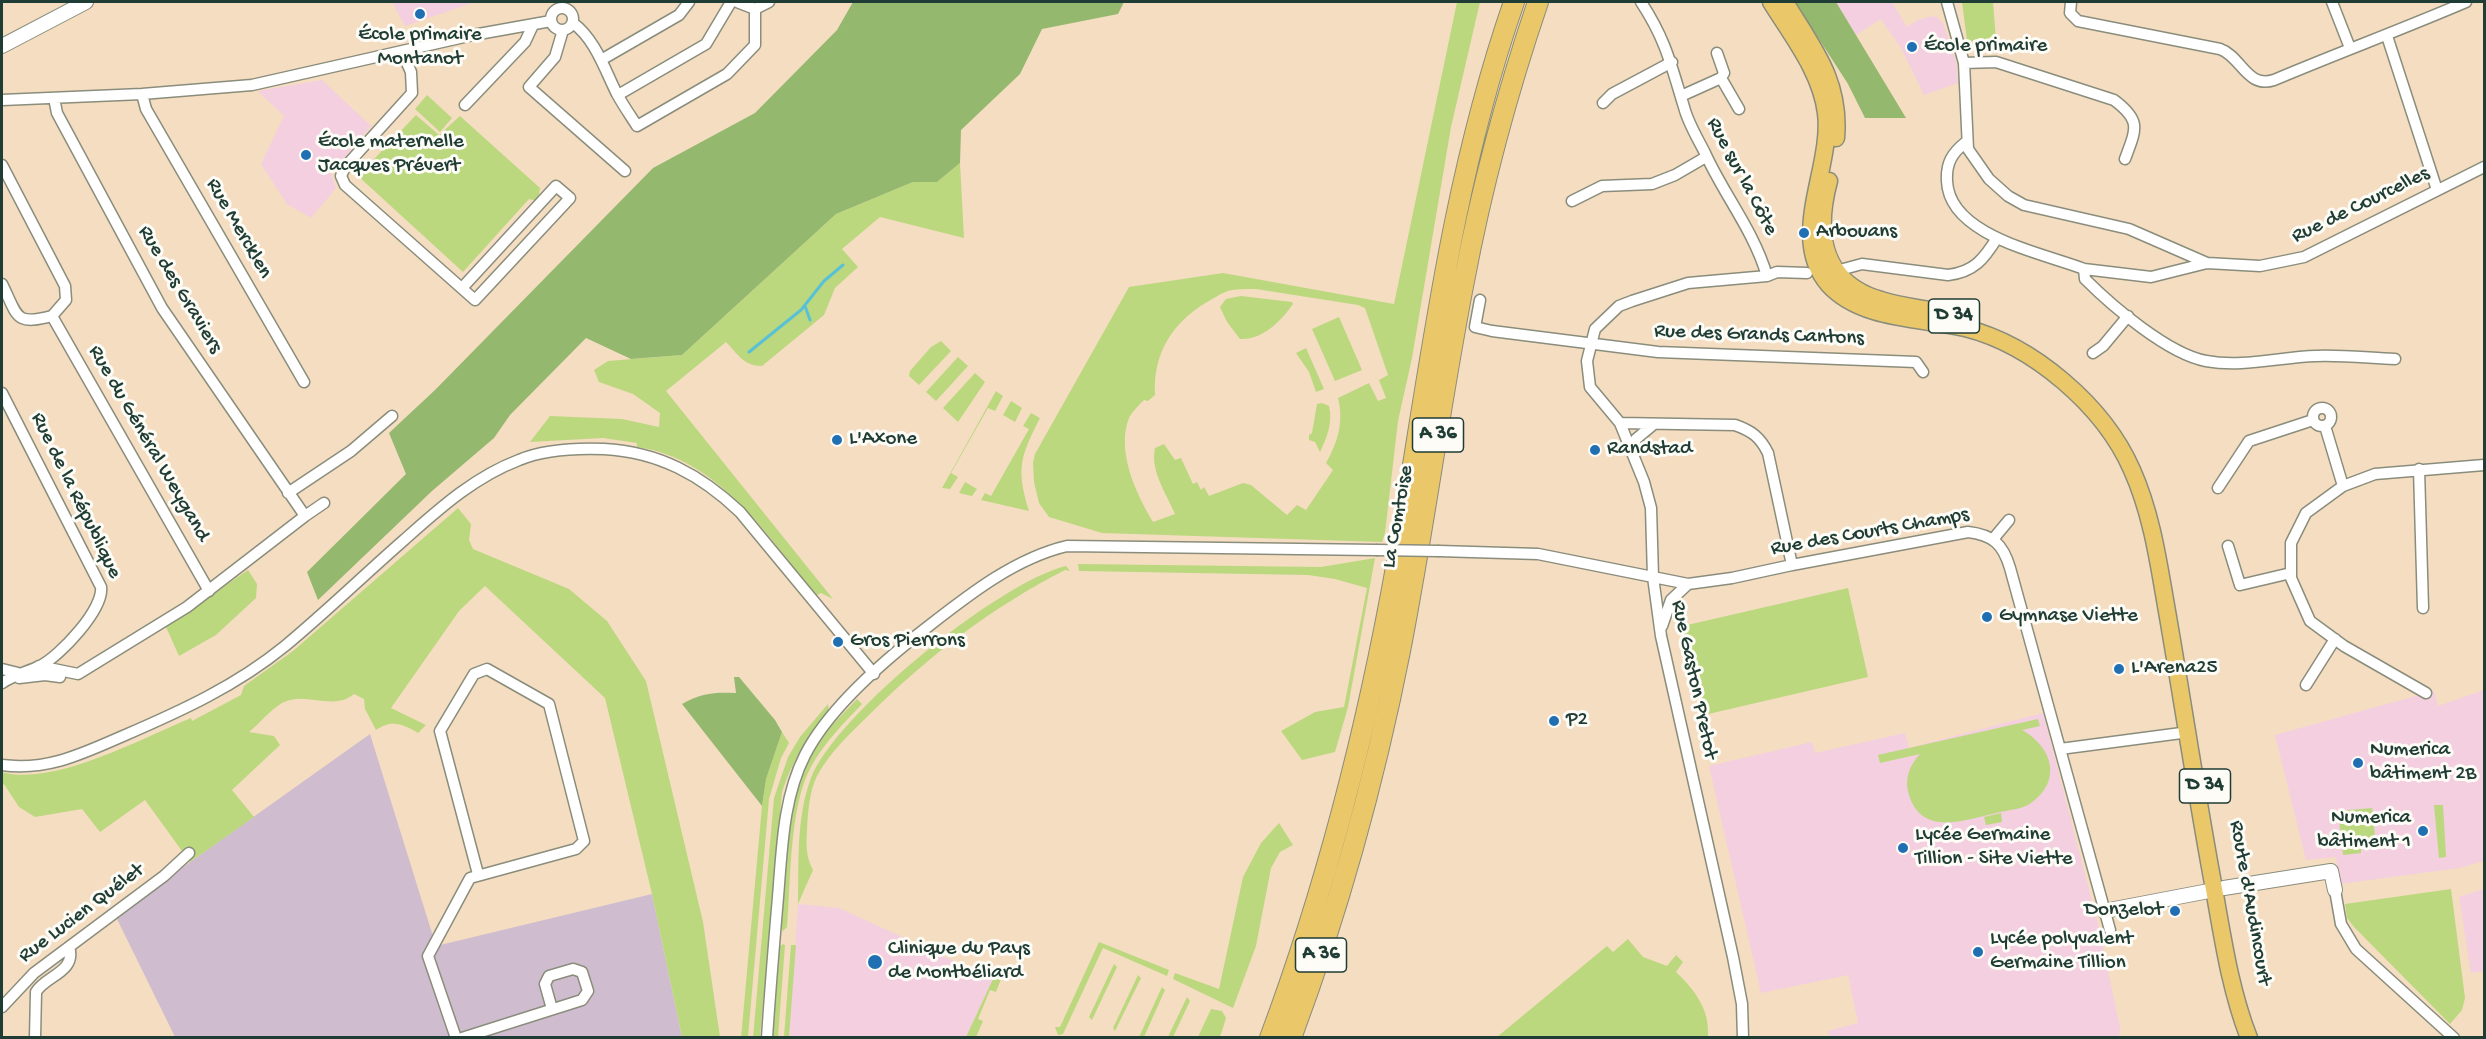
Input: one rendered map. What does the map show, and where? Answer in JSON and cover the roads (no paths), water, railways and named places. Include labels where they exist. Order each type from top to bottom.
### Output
[{"type":"highway","name":"La Comtoise","points":[[1270,1038],[1315,908],[1358,750],[1394,574],[1452,230],[1476,129],[1514,2]]},
{"type":"highway","name":"La Comtoise","points":[[1291,1038],[1335,909],[1376,759],[1400,650],[1466,271],[1497,138],[1538,2]]},
{"type":"main road","name":"D 34","points":[[1771,2],[1811,67],[1820,87],[1826,113],[1823,158],[1812,219],[1814,258],[1828,284],[1843,297],[1864,307],[1964,328],[1996,337],[2028,353],[2056,374],[2111,428]]},
{"type":"main road","name":"D 34","points":[[1785,2],[1822,62],[1832,84],[1838,113],[1834,161],[1827,187],[1822,235],[1823,245],[1836,271],[1858,291],[1880,300],[1999,327],[2032,345],[2085,389],[2111,428]]},
{"type":"main road","name":"Route d'Audincourt","points":[[2111,428],[2131,466],[2144,499],[2189,732],[2194,778],[2244,999],[2258,1038]]},
{"type":"main road","name":"Route d'Audincourt","points":[[2111,428],[2143,474],[2152,501],[2219,889],[2236,1002],[2249,1038]]},
{"type":"street","points":[[2,46],[82,2]]},
{"type":"street","points":[[601,60],[679,15],[689,2]]},
{"type":"street","points":[[618,95],[706,44],[731,2]]},
{"type":"street","points":[[737,2],[755,9],[768,2]]},
{"type":"street","name":"Rue sur la Côte","points":[[1641,2],[1660,30],[1672,62],[1684,108],[1706,157],[1757,247],[1767,276]]},
{"type":"street","points":[[1947,2],[1964,63],[1966,142],[1953,153],[1948,163],[1947,189],[1951,200],[1969,222],[1997,238],[2084,269],[2151,277],[2207,263]]},
{"type":"street","points":[[2071,2],[2070,13],[2078,21],[2220,49],[2232,55],[2253,79],[2263,82],[2274,80],[2350,48],[2387,36],[2466,2]]},
{"type":"street","points":[[2332,2],[2350,48]]},
{"type":"street","points":[[563,30],[555,28],[551,21],[554,11],[563,5],[572,13],[573,23],[601,60],[618,95],[637,126],[727,74],[755,45],[755,9]]},
{"type":"street","points":[[2,100],[142,94],[252,86],[473,35],[551,21]]},
{"type":"street","points":[[573,23],[563,30],[555,57],[529,87],[625,171]]},
{"type":"street","points":[[465,105],[525,42],[533,25]]},
{"type":"street","points":[[2387,36],[2437,190]]},
{"type":"street","points":[[402,52],[411,72],[412,93],[345,167],[341,176],[345,185],[475,300],[570,198],[556,186],[462,288]]},
{"type":"street","name":"Rue sur la Côte","points":[[1717,53],[1724,73],[1721,78],[1738,109]]},
{"type":"street","points":[[1603,103],[1612,93],[1672,62]]},
{"type":"street","points":[[1964,63],[1996,62],[2114,100],[2131,112],[2134,123],[2133,136],[2126,159]]},
{"type":"street","points":[[1682,96],[1721,78]]},
{"type":"street","name":"Rue Mercklen","points":[[142,94],[146,108],[304,382]]},
{"type":"street","name":"Rue des Graviers","points":[[54,98],[57,113],[162,308],[304,516]]},
{"type":"street","name":"Rue de Courcelles","points":[[1966,142],[1975,162],[1989,179],[2008,196],[2024,205],[2129,229],[2207,263],[2260,267],[2304,257],[2484,167]]},
{"type":"street","points":[[1572,201],[1602,186],[1652,184],[1706,157]]},
{"type":"street","points":[[2,165],[65,286],[66,300],[52,316],[27,322],[20,318],[2,284]]},
{"type":"street","points":[[1836,271],[1862,264],[1948,275],[1960,274],[1974,268],[1983,260],[1997,238]]},
{"type":"street","points":[[2084,269],[2085,279],[2128,316],[2187,355],[2205,361],[2242,364],[2315,356],[2395,359]]},
{"type":"street","points":[[1480,300],[1475,327],[1575,344],[1590,343],[1602,320],[1632,301],[1688,283],[1767,276],[1777,272],[1807,273]]},
{"type":"street","name":"Rue du Général Weygand","points":[[52,316],[209,591]]},
{"type":"street","points":[[2093,353],[2103,346],[2128,316]]},
{"type":"street","name":"Rue des Grands Cantons","points":[[1590,343],[1658,352],[1916,362],[1923,372]]},
{"type":"street","name":"Rue Gaston Pretot","points":[[1590,343],[1586,372],[1590,387],[1597,400],[1620,423],[1632,448],[1650,508],[1653,577],[1661,636],[1735,969],[1742,1004],[1743,1038]]},
{"type":"street","name":"Rue de la République","points":[[2,393],[101,587],[102,595],[98,604],[46,670]]},
{"type":"street","points":[[2313,420],[2316,410],[2326,409],[2331,418],[2325,426]]},
{"type":"street","points":[[288,493],[351,451],[392,416]]},
{"type":"street","points":[[2313,420],[2318,425],[2325,426]]},
{"type":"street","points":[[2218,488],[2248,441],[2313,420]]},
{"type":"street","points":[[1620,423],[1736,425],[1751,431],[1761,439],[1768,453],[1792,565]]},
{"type":"street","points":[[1632,448],[1636,439],[1654,424]]},
{"type":"street","points":[[2325,426],[2343,486]]},
{"type":"street","points":[[2,765],[40,767],[71,759],[186,709],[234,682],[284,646],[474,482],[520,459],[581,448],[627,450],[658,458],[701,479],[740,512],[874,674]]},
{"type":"street","points":[[2426,693],[2335,639],[2310,621],[2291,573],[2291,543],[2306,513],[2343,486],[2375,474],[2484,465]]},
{"type":"street","points":[[2419,469],[2423,608]]},
{"type":"street","points":[[2,669],[18,673],[46,670],[78,674],[209,591],[304,516],[324,503]]},
{"type":"street","points":[[1994,538],[2009,520]]},
{"type":"street","name":"Rue des Courts Champs","points":[[766,1038],[783,839],[790,792],[806,753],[825,722],[908,642],[966,597],[1048,551],[1067,546],[1136,545],[1538,554],[1688,584],[1732,578],[1968,532],[1994,538],[2006,552],[2110,930]]},
{"type":"street","points":[[2228,546],[2240,585],[2291,573]]},
{"type":"street","points":[[1661,636],[1663,621],[1671,600],[1688,584]]},
{"type":"street","points":[[2306,685],[2335,639]]},
{"type":"street","points":[[456,1038],[428,956],[470,878],[576,849],[584,841],[549,704],[487,669],[474,674],[440,731],[478,874]]},
{"type":"street","points":[[2,683],[46,670]]},
{"type":"street","points":[[2,683],[18,673]]},
{"type":"street","points":[[2060,749],[2189,732]]},
{"type":"street","name":"Rue Lucien Quélet","points":[[2,1007],[34,973],[189,853]]},
{"type":"street","points":[[2104,911],[2331,871],[2341,924],[2356,950],[2454,1038]]},
{"type":"street","points":[[35,1038],[36,992],[40,986],[66,967],[70,960],[69,947]]},
{"type":"street","points":[[462,1038],[552,1009]]},
{"type":"waterway","points":[[749,352],[801,310],[824,281],[843,265]]},
{"type":"waterway","points":[[805,306],[810,320]]},
{"type":"place","name":"École primaire Montanot","points":[[420,14]]},
{"type":"place","name":"École primaire","points":[[1912,47]]},
{"type":"place","name":"École maternelle Jacques Prévert","points":[[306,155]]},
{"type":"place","name":"Arbouans","points":[[1804,233]]},
{"type":"place","name":"L'Axone","points":[[837,440]]},
{"type":"place","name":"Randstad","points":[[1595,450]]},
{"type":"place","name":"Gymnase Viette","points":[[1987,617]]},
{"type":"place","name":"Gros Pierrons","points":[[838,642]]},
{"type":"place","name":"L'Arena25","points":[[2119,669]]},
{"type":"place","name":"P2","points":[[1554,721]]},
{"type":"place","name":"Numerica bâtiment 2B","points":[[2358,763]]},
{"type":"place","name":"Numerica bâtiment 1","points":[[2423,831]]},
{"type":"place","name":"Lycée Germaine Tillion - Site Viette","points":[[1903,848]]},
{"type":"place","name":"Donzelot","points":[[2175,911]]},
{"type":"place","name":"Lycée polyvalent Germaine Tillion","points":[[1978,952]]},
{"type":"place","name":"Clinique du Pays de Montbéliard","points":[[875,962]]}]
